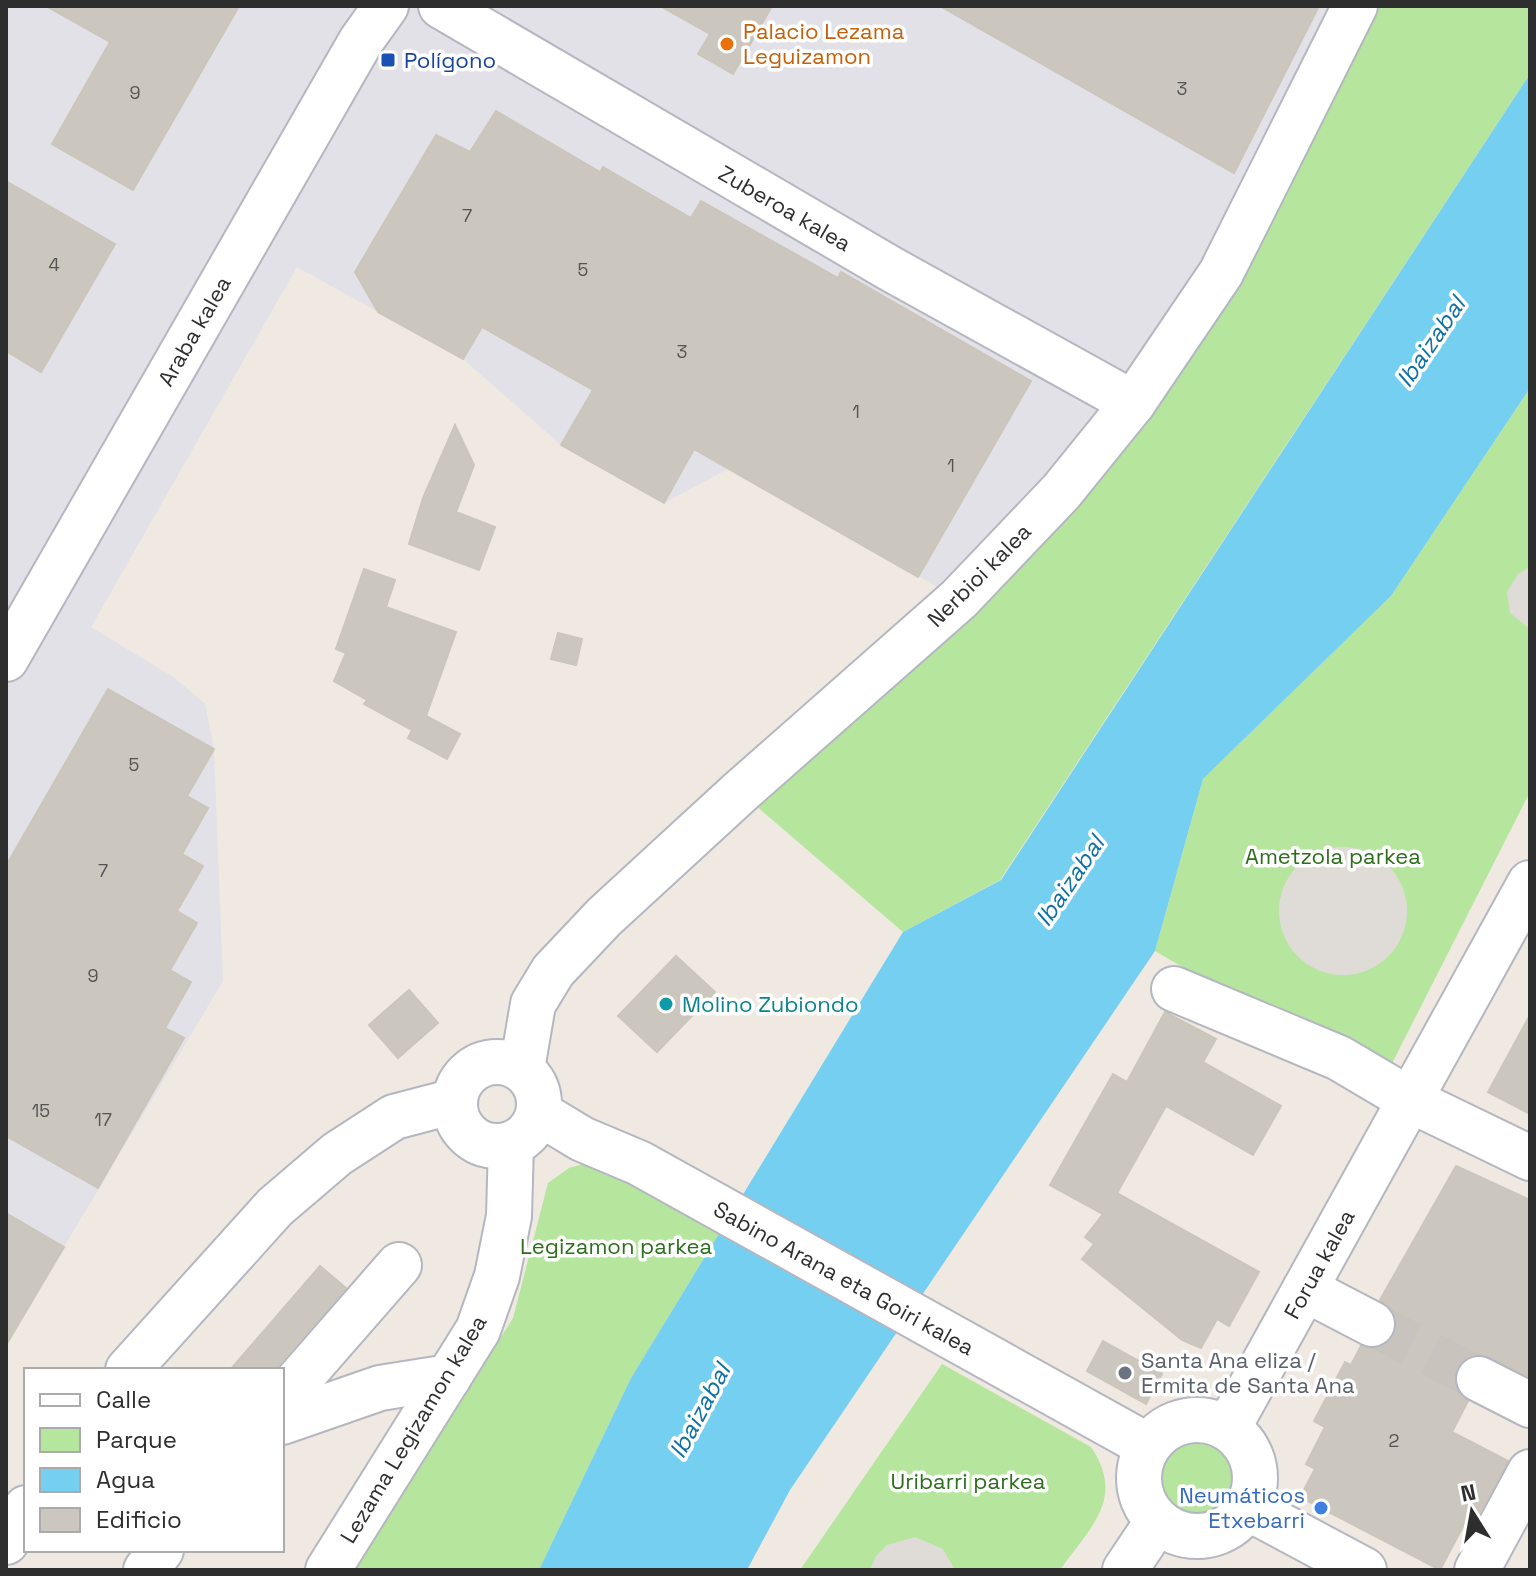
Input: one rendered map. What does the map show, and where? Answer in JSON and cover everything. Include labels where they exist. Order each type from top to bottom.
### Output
[{"type":"street","name":"Araba kalea","points":[[6,659],[361,41],[386,6]]},
{"type":"street","name":"Zuberoa kalea","points":[[441,6],[891,269],[1133,403]]},
{"type":"street","name":"Nerbioi kalea","points":[[522,1069],[525,1035],[533,1004],[553,971],[604,917],[740,792],[959,599],[1061,492],[1133,403],[1221,273],[1355,6]]},
{"type":"street","name":"Forua kalea","points":[[1228,1428],[1530,883]]},
{"type":"street","points":[[1174,989],[1339,1058],[1410,1100],[1530,1158]]},
{"type":"street","points":[[499,1061],[522,1069],[537,1089],[525,1128],[497,1146],[471,1137],[462,1127],[455,1101],[458,1088],[474,1068],[499,1061]]},
{"type":"street","points":[[130,1368],[275,1207],[337,1154],[394,1117],[455,1101]]},
{"type":"street","name":"Sabino Arana eta Goiri kalea","points":[[525,1128],[582,1139],[639,1163],[1148,1446]]},
{"type":"street","name":"Lezama Legizamon kalea","points":[[328,1570],[478,1330],[497,1276],[525,1128]]},
{"type":"street","points":[[284,1397],[399,1265]]},
{"type":"street","points":[[1305,1289],[1372,1324]]},
{"type":"street","points":[[284,1421],[380,1388],[449,1377]]},
{"type":"street","points":[[1479,1379],[1530,1405]]},
{"type":"street","points":[[1193,1420],[1211,1421],[1228,1428],[1251,1455],[1256,1473],[1248,1508],[1234,1524],[1216,1534],[1195,1537],[1175,1533],[1157,1522],[1145,1506],[1139,1486],[1140,1465],[1148,1446],[1175,1424],[1193,1420]]},
{"type":"street","points":[[1477,1570],[1530,1472]]},
{"type":"street","points":[[1248,1508],[1364,1570]]},
{"type":"street","points":[[6,1542],[24,1511]]},
{"type":"street","points":[[1125,1570],[1157,1522]]},
{"type":"street","points":[[146,1570],[160,1552]]},
{"type":"shaded area","points":[[6,6],[1355,6],[1221,273],[959,599],[728,469],[664,503],[561,445],[463,359],[297,267],[91,627],[175,678],[205,704],[214,749],[223,981],[6,1344]]},
{"type":"shaded area","points":[[1530,567],[1530,629],[1510,613],[1507,592],[1518,574]]},
{"type":"shaded area","points":[[1343,847],[1368,852],[1388,866],[1402,886],[1407,911],[1402,936],[1388,956],[1368,970],[1343,975],[1318,970],[1298,956],[1284,936],[1279,911],[1284,886],[1298,866],[1318,852]]},
{"type":"shaded area","points":[[915,1537],[943,1549],[955,1570],[870,1570],[876,1556],[887,1545]]},
{"type":"green space","points":[[1350,6],[1530,6],[1530,74],[1000,880],[903,932],[740,792],[1133,403]]},
{"type":"green space","name":"Ametzola parkea","points":[[1530,388],[1530,792],[1382,1083],[1155,951],[1203,779],[1391,596]]},
{"type":"green space","name":"Legizamon parkea","points":[[593,1161],[728,1219],[631,1378],[539,1570],[354,1570],[513,1318],[548,1183],[569,1168]]},
{"type":"green space","name":"Uribarri parkea","points":[[942,1364],[1091,1447],[1101,1465],[1105,1482],[1100,1512],[1092,1526],[1060,1570],[800,1570]]},
{"type":"green space","points":[[1197,1441],[1211,1444],[1223,1452],[1231,1464],[1234,1478],[1231,1492],[1223,1504],[1211,1512],[1197,1515],[1183,1512],[1171,1504],[1163,1492],[1160,1478],[1163,1464],[1171,1452],[1183,1444]]},
{"type":"water","name":"Ibaizabal","points":[[1530,74],[1530,388],[1391,596],[1203,779],[1155,951],[790,1490],[747,1570],[539,1570],[631,1378],[903,932],[1001,880]]},
{"type":"building","points":[[46,6],[239,6],[133,190],[52,144],[110,42]]},
{"type":"building","name":"Palacio Lezama Leguizamon","points":[[660,6],[772,6],[733,74],[698,54],[710,34]]},
{"type":"building","points":[[940,6],[1319,6],[1234,173]]},
{"type":"building","points":[[496,111],[600,172],[603,167],[691,218],[701,201],[838,278],[841,272],[1031,381],[918,577],[694,449],[664,503],[561,445],[593,390],[482,327],[463,359],[378,312],[355,272],[436,135],[470,152]]},
{"type":"building","points":[[6,181],[115,244],[41,372],[6,351]]},
{"type":"building","points":[[455,425],[474,465],[456,512],[495,527],[479,570],[409,544],[423,498]]},
{"type":"building","points":[[364,569],[395,580],[386,607],[456,632],[426,716],[460,734],[447,759],[408,738],[412,730],[364,704],[367,700],[334,681],[346,653],[336,649]]},
{"type":"building","points":[[558,633],[582,639],[576,665],[551,659]]},
{"type":"building","points":[[108,689],[214,749],[187,796],[208,808],[182,854],[203,866],[177,911],[197,923],[170,970],[191,982],[165,1028],[184,1038],[98,1188],[6,1136],[6,866]]},
{"type":"building","name":"Molino Zubiondo","points":[[676,956],[715,992],[657,1052],[618,1016]]},
{"type":"building","points":[[409,990],[438,1023],[398,1058],[369,1025]]},
{"type":"building","points":[[1165,1012],[1216,1039],[1203,1062],[1281,1106],[1253,1155],[1166,1106],[1117,1193],[1259,1272],[1229,1326],[1217,1319],[1201,1348],[1182,1340],[1082,1259],[1094,1244],[1085,1237],[1103,1214],[1050,1185],[1113,1074],[1127,1082]]},
{"type":"building","points":[[1530,1015],[1530,1114],[1488,1092]]},
{"type":"building","points":[[1456,1166],[1530,1200],[1530,1377],[1478,1354],[1465,1359],[1456,1368],[1454,1381],[1458,1392],[1468,1401],[1452,1432],[1508,1461],[1475,1521],[1468,1517],[1440,1570],[1300,1497],[1315,1469],[1306,1464],[1325,1427],[1314,1421],[1345,1362],[1351,1365],[1361,1346],[1374,1349],[1385,1345],[1394,1336],[1397,1324],[1393,1311],[1380,1300]]},
{"type":"building","points":[[6,1213],[64,1247],[6,1345]]},
{"type":"building","points":[[320,1266],[346,1288],[276,1368],[232,1368]]},
{"type":"building","name":"Santa Ana eliza / Ermita de Santa Ana","points":[[1103,1341],[1162,1374],[1146,1404],[1087,1371]]},
{"type":"tunnel","points":[[1372,1324],[1479,1379]]},
{"type":"place","name":"Palacio Lezama Leguizamon","points":[[727,44]]},
{"type":"place","name":"Polígono","points":[[388,60]]},
{"type":"place","name":"Molino Zubiondo","points":[[666,1004]]},
{"type":"place","name":"Santa Ana eliza / Ermita de Santa Ana","points":[[1125,1373]]},
{"type":"place","name":"Neumáticos Etxebarri","points":[[1321,1508]]}]
